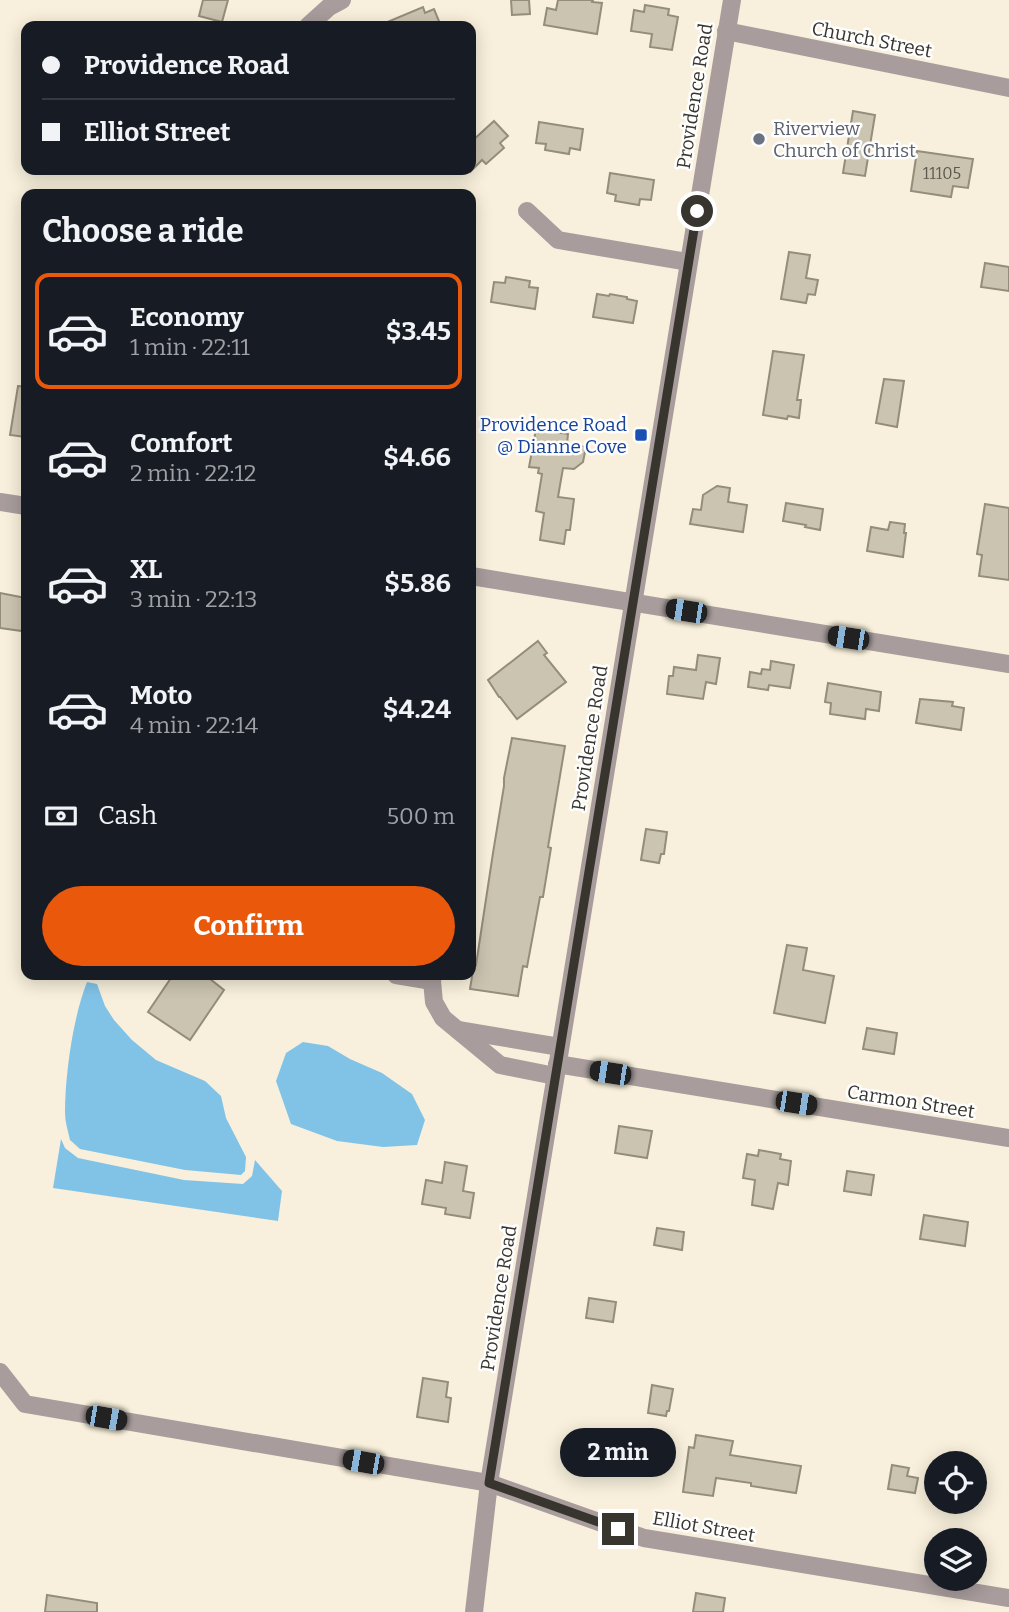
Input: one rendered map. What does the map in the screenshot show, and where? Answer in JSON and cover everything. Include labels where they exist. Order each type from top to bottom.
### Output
[{"type":"street","points":[[314,21],[342,0]]},
{"type":"street","name":"Providence Road","points":[[474,1612],[489,1483],[732,0]]},
{"type":"street","name":"Church Street","points":[[726,31],[1009,88]]},
{"type":"street","points":[[527,211],[558,240],[688,262]]},
{"type":"street","points":[[0,502],[21,505]]},
{"type":"street","points":[[476,577],[1009,664]]},
{"type":"street","points":[[432,980],[434,1002],[443,1018],[500,1065],[557,1062]]},
{"type":"street","points":[[458,1030],[557,1062]]},
{"type":"street","name":"Carmon Street","points":[[557,1062],[1009,1138]]},
{"type":"street","name":"Elliot Street","points":[[0,1372],[25,1404],[489,1483],[644,1538],[1009,1598]]},
{"type":"water","points":[[87,982],[97,984],[105,1006],[132,1040],[156,1060],[205,1081],[221,1096],[226,1118],[246,1157],[245,1171],[241,1175],[185,1170],[80,1149],[70,1140],[65,1113],[66,1081],[74,1029]]},
{"type":"water","points":[[303,1042],[328,1046],[382,1073],[412,1094],[425,1120],[417,1145],[383,1147],[337,1141],[291,1124],[276,1081],[286,1053]]},
{"type":"water","points":[[61,1139],[65,1148],[78,1158],[184,1180],[243,1184],[252,1176],[255,1160],[282,1191],[278,1221],[53,1188]]},
{"type":"building","points":[[203,0],[228,0],[222,21],[199,16]]},
{"type":"building","points":[[511,0],[529,0],[530,14],[512,15]]},
{"type":"building","points":[[558,0],[593,0],[592,2],[602,3],[597,34],[544,25],[547,8],[556,10]]},
{"type":"building","points":[[645,5],[669,9],[668,15],[678,17],[672,50],[650,47],[652,34],[631,31],[634,10],[644,12]]},
{"type":"building","points":[[423,7],[425,13],[434,9],[439,21],[390,21]]},
{"type":"building","points":[[853,111],[875,115],[865,176],[843,173]]},
{"type":"building","points":[[494,121],[508,136],[500,143],[504,148],[486,164],[482,160],[476,166],[476,137]]},
{"type":"building","points":[[539,122],[583,129],[580,150],[570,148],[569,154],[545,150],[546,144],[536,143]]},
{"type":"building","points":[[917,151],[973,159],[968,188],[953,186],[951,197],[911,191]]},
{"type":"building","points":[[610,173],[654,180],[651,200],[640,199],[639,205],[615,201],[616,195],[607,193]]},
{"type":"building","points":[[789,252],[810,255],[806,278],[818,280],[815,295],[808,294],[806,303],[781,299]]},
{"type":"building","points":[[985,263],[1009,267],[1009,291],[981,287]]},
{"type":"building","points":[[506,277],[530,281],[529,287],[538,288],[535,309],[491,302],[494,282],[505,283]]},
{"type":"building","points":[[597,294],[610,294],[637,301],[633,323],[593,317]]},
{"type":"building","points":[[773,351],[804,355],[797,400],[801,400],[799,418],[763,415]]},
{"type":"building","points":[[884,379],[904,381],[897,427],[876,423]]},
{"type":"building","points":[[18,386],[21,386],[21,436],[10,435]]},
{"type":"building","points":[[536,429],[568,434],[567,444],[586,447],[583,462],[574,469],[563,468],[558,497],[574,499],[570,530],[566,530],[564,544],[540,540],[544,513],[536,511],[542,474],[538,473],[539,468],[529,467]]},
{"type":"building","points":[[717,486],[730,488],[728,502],[747,505],[743,532],[690,524],[693,509],[701,510],[703,495]]},
{"type":"building","points":[[786,503],[823,509],[820,530],[783,521]]},
{"type":"building","points":[[985,504],[1009,508],[1009,580],[979,576],[982,555],[977,554]]},
{"type":"building","points":[[890,522],[905,524],[903,557],[867,551],[871,527],[888,530]]},
{"type":"building","points":[[0,593],[21,597],[21,631],[0,628]]},
{"type":"building","points":[[538,641],[547,653],[544,655],[566,682],[517,719],[488,680]]},
{"type":"building","points":[[698,655],[720,658],[716,684],[706,682],[703,699],[667,694],[669,676],[673,676],[674,667],[696,670]]},
{"type":"building","points":[[771,661],[794,665],[790,688],[769,685],[768,690],[748,687],[750,672],[761,674],[762,669],[770,670]]},
{"type":"building","points":[[828,683],[881,692],[879,711],[866,709],[865,719],[830,714],[831,703],[825,702]]},
{"type":"building","points":[[920,699],[953,702],[952,706],[964,708],[961,730],[916,723]]},
{"type":"building","points":[[512,738],[565,746],[548,847],[551,848],[543,897],[540,897],[527,967],[523,966],[518,996],[470,989],[471,980],[476,980]]},
{"type":"building","points":[[646,829],[667,832],[664,854],[661,854],[659,863],[641,860]]},
{"type":"building","points":[[787,945],[807,948],[803,970],[834,976],[825,1023],[774,1013]]},
{"type":"building","points":[[170,980],[211,980],[224,990],[190,1040],[148,1012]]},
{"type":"building","points":[[867,1028],[897,1033],[894,1054],[863,1049]]},
{"type":"building","points":[[619,1126],[652,1131],[647,1158],[615,1153]]},
{"type":"building","points":[[759,1150],[781,1154],[780,1159],[791,1161],[788,1185],[778,1183],[773,1209],[752,1205],[755,1180],[743,1178],[747,1154],[758,1156]]},
{"type":"building","points":[[445,1162],[467,1166],[463,1191],[474,1193],[470,1218],[445,1214],[446,1208],[422,1204],[426,1180],[442,1183]]},
{"type":"building","points":[[847,1171],[874,1175],[871,1195],[844,1191]]},
{"type":"building","points":[[924,1215],[968,1222],[965,1246],[920,1239]]},
{"type":"building","points":[[657,1228],[684,1232],[682,1250],[654,1245]]},
{"type":"building","points":[[589,1298],[616,1302],[613,1322],[586,1318]]},
{"type":"building","points":[[423,1378],[448,1382],[446,1397],[451,1398],[448,1422],[417,1417]]},
{"type":"building","points":[[652,1385],[673,1389],[666,1416],[648,1413]]},
{"type":"building","points":[[696,1435],[733,1441],[730,1455],[801,1466],[796,1493],[716,1478],[713,1496],[683,1492],[689,1447],[694,1448]]},
{"type":"building","points":[[892,1465],[909,1468],[907,1476],[918,1478],[915,1493],[888,1489]]},
{"type":"building","points":[[696,1593],[725,1598],[723,1612],[693,1612]]},
{"type":"building","points":[[47,1595],[97,1603],[97,1612],[45,1612]]},
{"type":"place","name":"Riverview Church of Christ","points":[[759,139]]},
{"type":"place","name":"Providence Road @ Dianne Cove","points":[[641,435]]},
{"type":"route","points":[[618,1529],[489,1483],[697,211]]}]
